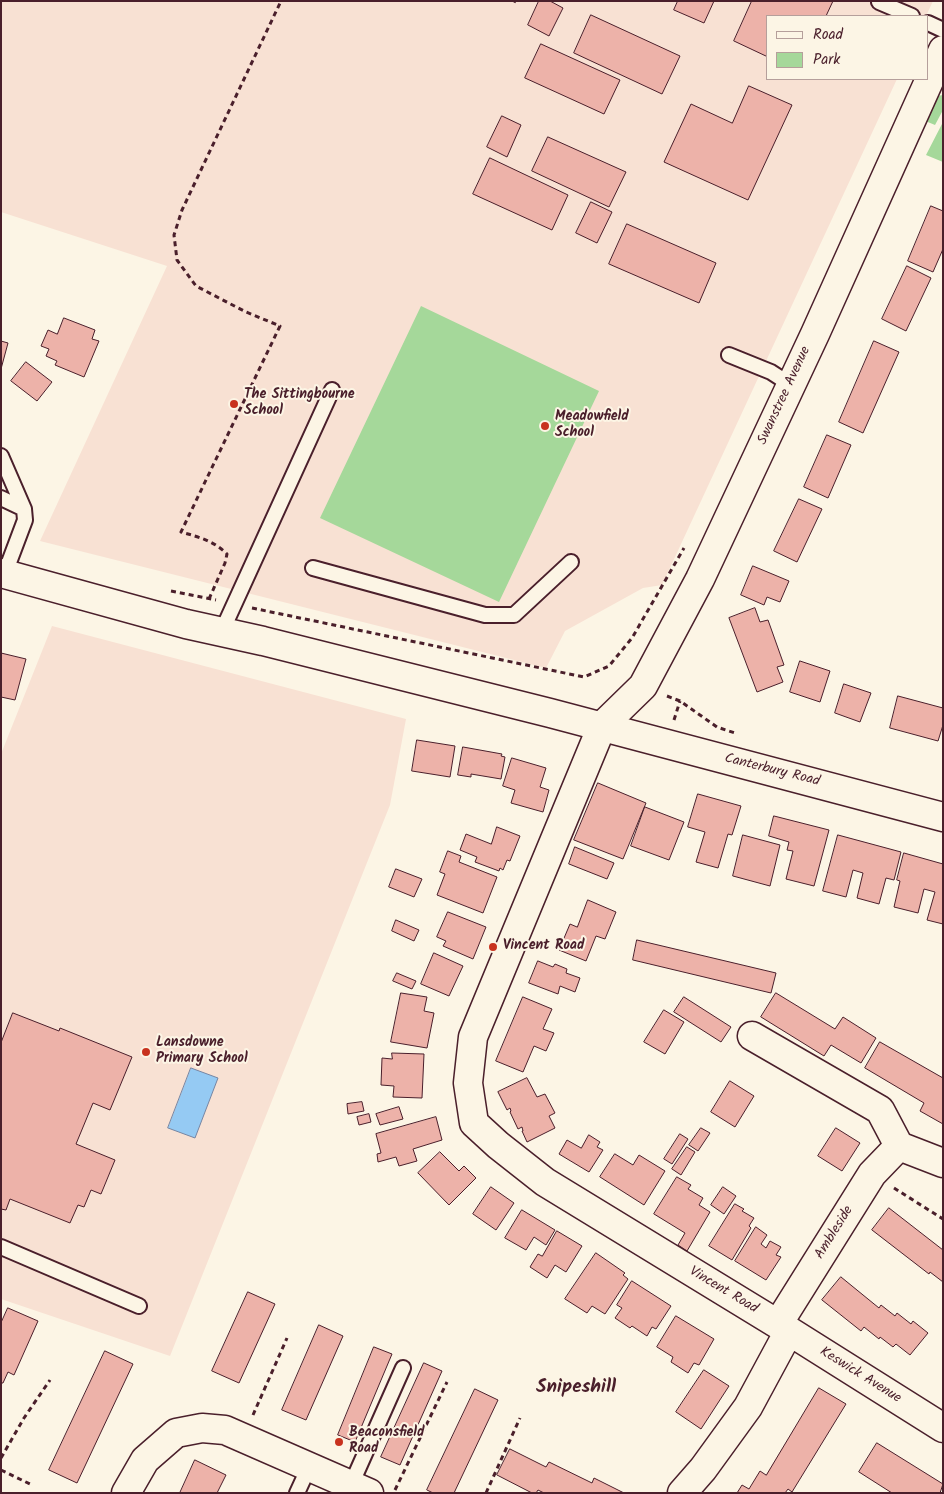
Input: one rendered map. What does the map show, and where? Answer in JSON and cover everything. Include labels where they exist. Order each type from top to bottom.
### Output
[{"type":"street","name":"Swanstree Avenue","points":[[602,726],[643,686],[700,578],[939,68]]},
{"type":"street","name":"Canterbury Road","points":[[3,573],[186,624],[222,631],[602,726],[943,817]]},
{"type":"street","name":"Vincent Road","points":[[602,726],[473,1037],[468,1083],[474,1124],[545,1182],[783,1327]]},
{"type":"street","points":[[752,1036],[880,1110],[899,1146],[943,1163]]},
{"type":"street","name":"Ambleside","points":[[783,1327],[872,1174],[899,1146]]},
{"type":"street","name":"Keswick Avenue","points":[[783,1327],[943,1428]]},
{"type":"street","points":[[682,1493],[703,1469],[748,1407],[783,1327]]},
{"type":"street","points":[[126,1493],[145,1460],[176,1433],[202,1428],[225,1430],[360,1489]]},
{"type":"lane","points":[[879,2],[910,15]]},
{"type":"lane","points":[[929,23],[943,30]]},
{"type":"lane","points":[[729,355],[771,372],[791,385]]},
{"type":"lane","points":[[222,631],[332,390]]},
{"type":"lane","points":[[1,456],[24,509],[25,520],[3,573]]},
{"type":"lane","points":[[1,498],[24,509]]},
{"type":"lane","points":[[313,568],[485,615],[514,615],[571,562]]},
{"type":"lane","points":[[1,1248],[139,1306]]},
{"type":"lane","points":[[360,1489],[403,1368]]},
{"type":"lane","points":[[297,1493],[309,1467]]},
{"type":"path","points":[[209,599],[227,554],[220,547],[204,538],[182,532],[280,326],[246,312],[196,286],[178,260],[174,234],[182,210],[280,1]]},
{"type":"path","points":[[171,591],[584,677],[609,666],[632,638],[662,586]]},
{"type":"path","points":[[872,1174],[943,1219]]},
{"type":"path","points":[[244,1438],[287,1338]]},
{"type":"path","points":[[1,1458],[24,1418],[50,1380]]},
{"type":"path","points":[[394,1493],[447,1382]]},
{"type":"path","points":[[486,1493],[520,1418]]},
{"type":"path","points":[[1,1470],[32,1485]]},
{"type":"shaded area","points":[[1,1],[933,1],[926,15],[766,15],[766,80],[897,80],[662,585],[643,588],[565,631],[546,668],[40,541],[167,266],[1,212]]},
{"type":"shaded area","name":"Lansdowne Primary School","points":[[52,626],[406,719],[390,805],[170,1356],[1,1299],[1,754]]},
{"type":"green space","points":[[943,95],[943,110],[935,125],[923,120],[937,96]]},
{"type":"green space","points":[[943,122],[943,162],[926,155]]},
{"type":"green space","points":[[421,306],[599,391],[499,602],[320,518]]},
{"type":"water","points":[[191,1068],[218,1078],[195,1138],[168,1128]]},
{"type":"building","points":[[539,1],[550,1],[563,8],[549,36],[528,25]]},
{"type":"building","points":[[678,1],[714,1],[704,23],[674,10]]},
{"type":"building","points":[[752,1],[833,1],[826,15],[766,15],[766,56],[734,41]]},
{"type":"building","points":[[591,15],[680,56],[662,94],[574,53]]},
{"type":"building","points":[[541,44],[620,80],[604,114],[525,78]]},
{"type":"building","points":[[749,86],[792,105],[748,200],[664,162],[691,104],[732,123]]},
{"type":"building","points":[[502,116],[521,125],[507,157],[487,147]]},
{"type":"building","points":[[548,137],[626,172],[609,207],[532,171]]},
{"type":"building","points":[[490,158],[568,195],[552,230],[473,194]]},
{"type":"building","points":[[591,202],[612,212],[597,243],[576,233]]},
{"type":"building","points":[[931,206],[943,211],[943,249],[933,272],[908,261]]},
{"type":"building","points":[[627,224],[716,263],[699,303],[609,264]]},
{"type":"building","points":[[907,266],[931,278],[906,331],[882,319]]},
{"type":"building","points":[[64,318],[95,330],[92,339],[99,341],[84,377],[55,365],[57,361],[46,356],[49,349],[41,346],[48,330],[57,334]]},
{"type":"building","points":[[1,341],[8,343],[1,369]]},
{"type":"building","points":[[874,341],[899,352],[863,433],[839,422]]},
{"type":"building","points":[[26,362],[52,382],[37,401],[11,381]]},
{"type":"building","points":[[827,435],[851,445],[828,498],[804,487]]},
{"type":"building","points":[[799,499],[822,509],[797,562],[774,551]]},
{"type":"building","points":[[753,566],[789,581],[780,602],[767,597],[764,605],[741,595]]},
{"type":"building","points":[[755,608],[760,622],[768,620],[784,665],[777,667],[783,682],[757,692],[729,618]]},
{"type":"building","points":[[1,653],[26,659],[15,700],[1,697]]},
{"type":"building","points":[[800,661],[830,671],[820,702],[790,692]]},
{"type":"building","points":[[844,684],[871,693],[860,722],[835,713]]},
{"type":"building","points":[[898,696],[943,708],[943,725],[938,741],[890,728]]},
{"type":"building","points":[[417,740],[455,746],[450,777],[412,771]]},
{"type":"building","points":[[463,747],[502,754],[501,756],[505,757],[501,779],[471,774],[471,777],[458,775]]},
{"type":"building","points":[[512,758],[546,768],[540,787],[549,790],[543,812],[511,803],[515,790],[503,786]]},
{"type":"building","points":[[598,783],[646,803],[623,859],[574,840]]},
{"type":"building","points":[[698,794],[741,806],[732,835],[728,834],[718,868],[696,862],[705,832],[688,827]]},
{"type":"building","points":[[645,807],[684,822],[669,860],[631,846]]},
{"type":"building","points":[[774,816],[829,830],[814,886],[786,879],[793,851],[787,850],[789,842],[769,836]]},
{"type":"building","points":[[497,827],[520,836],[510,861],[507,860],[503,870],[500,868],[499,871],[475,862],[477,857],[460,850],[466,834],[491,844]]},
{"type":"building","points":[[743,835],[780,845],[770,886],[733,876]]},
{"type":"building","points":[[838,835],[901,852],[894,880],[886,878],[879,904],[857,898],[863,873],[853,870],[846,897],[823,891]]},
{"type":"building","points":[[575,847],[614,863],[607,879],[569,864]]},
{"type":"building","points":[[448,851],[461,856],[459,862],[497,877],[483,913],[437,895],[445,874],[440,872]]},
{"type":"building","points":[[904,853],[943,864],[943,924],[927,920],[935,892],[924,889],[918,913],[894,907],[900,881],[897,880]]},
{"type":"building","points":[[396,869],[422,879],[414,897],[389,887]]},
{"type":"building","points":[[588,900],[616,912],[605,939],[596,936],[586,961],[559,950],[570,924],[577,927]]},
{"type":"building","points":[[448,912],[486,927],[473,959],[443,946],[446,941],[437,937]]},
{"type":"building","points":[[396,920],[419,930],[414,941],[392,931]]},
{"type":"building","points":[[637,940],[776,973],[771,993],[633,960]]},
{"type":"building","points":[[434,953],[463,966],[449,996],[421,984]]},
{"type":"building","points":[[538,961],[553,967],[555,964],[567,969],[566,973],[580,978],[575,992],[560,986],[558,994],[529,983]]},
{"type":"building","points":[[397,973],[416,981],[412,989],[393,981]]},
{"type":"building","points":[[401,993],[427,997],[424,1011],[434,1013],[427,1048],[391,1042]]},
{"type":"building","points":[[776,993],[835,1029],[843,1017],[876,1038],[861,1063],[831,1045],[824,1056],[761,1017]]},
{"type":"building","points":[[523,997],[552,1009],[543,1029],[554,1033],[546,1051],[534,1046],[523,1072],[496,1061]]},
{"type":"building","points":[[684,997],[731,1027],[721,1042],[674,1012]]},
{"type":"building","points":[[664,1010],[684,1022],[665,1054],[644,1042]]},
{"type":"building","points":[[13,1013],[59,1031],[60,1028],[132,1057],[110,1110],[93,1103],[76,1144],[115,1160],[101,1194],[91,1190],[84,1207],[78,1205],[70,1223],[10,1199],[6,1210],[1,1209],[1,1043]]},
{"type":"building","points":[[880,1042],[943,1078],[943,1124],[920,1111],[924,1103],[865,1068]]},
{"type":"building","points":[[392,1053],[424,1054],[422,1098],[393,1097],[394,1086],[381,1085],[382,1058],[392,1059]]},
{"type":"building","points":[[527,1078],[537,1097],[545,1094],[555,1113],[549,1116],[555,1128],[527,1142],[522,1127],[518,1129],[510,1108],[507,1110],[498,1092]]},
{"type":"building","points":[[730,1081],[754,1096],[735,1127],[711,1112]]},
{"type":"building","points":[[362,1102],[364,1111],[348,1114],[347,1104]]},
{"type":"building","points":[[399,1107],[403,1119],[380,1125],[376,1114]]},
{"type":"building","points":[[369,1114],[371,1122],[359,1125],[357,1117]]},
{"type":"building","points":[[436,1117],[442,1140],[413,1149],[417,1161],[399,1166],[396,1157],[378,1162],[377,1154],[381,1153],[376,1134]]},
{"type":"building","points":[[701,1128],[710,1133],[698,1151],[689,1145]]},
{"type":"building","points":[[836,1128],[860,1143],[842,1171],[818,1156]]},
{"type":"building","points":[[680,1134],[688,1139],[672,1164],[664,1159]]},
{"type":"building","points":[[589,1135],[600,1142],[597,1147],[603,1150],[589,1172],[559,1154],[567,1140],[581,1148]]},
{"type":"building","points":[[687,1147],[695,1152],[681,1175],[672,1169]]},
{"type":"building","points":[[440,1152],[459,1171],[464,1166],[476,1178],[449,1205],[418,1173]]},
{"type":"building","points":[[615,1154],[633,1165],[639,1155],[665,1171],[644,1205],[600,1177]]},
{"type":"building","points":[[677,1177],[691,1185],[688,1189],[703,1198],[699,1205],[710,1212],[687,1251],[678,1245],[685,1233],[654,1214]]},
{"type":"building","points":[[491,1187],[514,1203],[496,1230],[473,1214]]},
{"type":"building","points":[[723,1187],[736,1196],[724,1214],[711,1205]]},
{"type":"building","points":[[735,1204],[754,1218],[749,1226],[751,1228],[732,1260],[709,1246]]},
{"type":"building","points":[[889,1208],[943,1250],[943,1282],[930,1272],[929,1274],[872,1230]]},
{"type":"building","points":[[522,1210],[555,1230],[546,1245],[534,1237],[526,1250],[505,1238]]},
{"type":"building","points":[[756,1227],[767,1235],[761,1244],[766,1248],[770,1241],[781,1247],[776,1255],[781,1257],[766,1280],[735,1261]]},
{"type":"building","points":[[557,1231],[582,1246],[566,1272],[555,1265],[547,1278],[530,1267],[538,1254],[542,1256]]},
{"type":"building","points":[[596,1253],[625,1273],[623,1275],[628,1279],[605,1314],[592,1306],[587,1313],[565,1299]]},
{"type":"building","points":[[841,1277],[879,1308],[881,1305],[895,1316],[897,1313],[911,1324],[913,1321],[928,1333],[910,1355],[896,1344],[893,1347],[880,1337],[879,1339],[864,1327],[861,1331],[822,1300]]},
{"type":"building","points":[[632,1281],[671,1306],[656,1329],[652,1327],[647,1336],[615,1318],[622,1308],[617,1305]]},
{"type":"building","points":[[248,1292],[275,1304],[239,1383],[212,1371]]},
{"type":"building","points":[[8,1308],[38,1321],[14,1375],[8,1372],[3,1383],[1,1383],[1,1323]]},
{"type":"building","points":[[676,1316],[714,1339],[699,1365],[694,1363],[688,1373],[671,1362],[673,1357],[657,1347]]},
{"type":"building","points":[[319,1325],[343,1336],[306,1420],[282,1410]]},
{"type":"building","points":[[374,1347],[392,1354],[355,1442],[338,1435]]},
{"type":"building","points":[[105,1351],[133,1364],[77,1483],[49,1470]]},
{"type":"building","points":[[424,1363],[442,1371],[400,1465],[381,1457]]},
{"type":"building","points":[[704,1370],[729,1386],[701,1429],[676,1412]]},
{"type":"building","points":[[819,1388],[846,1404],[792,1492],[788,1489],[785,1493],[737,1493],[742,1485],[749,1489],[760,1471],[766,1475]]},
{"type":"building","points":[[475,1389],[498,1400],[454,1493],[433,1493],[427,1490]]},
{"type":"building","points":[[877,1443],[943,1484],[940,1493],[892,1493],[859,1472]]},
{"type":"building","points":[[510,1449],[546,1467],[549,1462],[592,1483],[594,1478],[624,1493],[544,1493],[538,1490],[536,1493],[532,1493],[497,1475]]},
{"type":"building","points":[[195,1460],[226,1475],[217,1493],[180,1493]]},
{"type":"place","name":"The Sittingbourne School","points":[[234,404]]},
{"type":"place","name":"Meadowfield School","points":[[545,426]]},
{"type":"place","name":"Vincent Road","points":[[493,947]]},
{"type":"place","name":"Lansdowne Primary School","points":[[146,1052]]},
{"type":"place","name":"Beaconsfield Road","points":[[339,1442]]},
{"type":"district","name":"Snipeshill","points":[[576,1389]]}]
